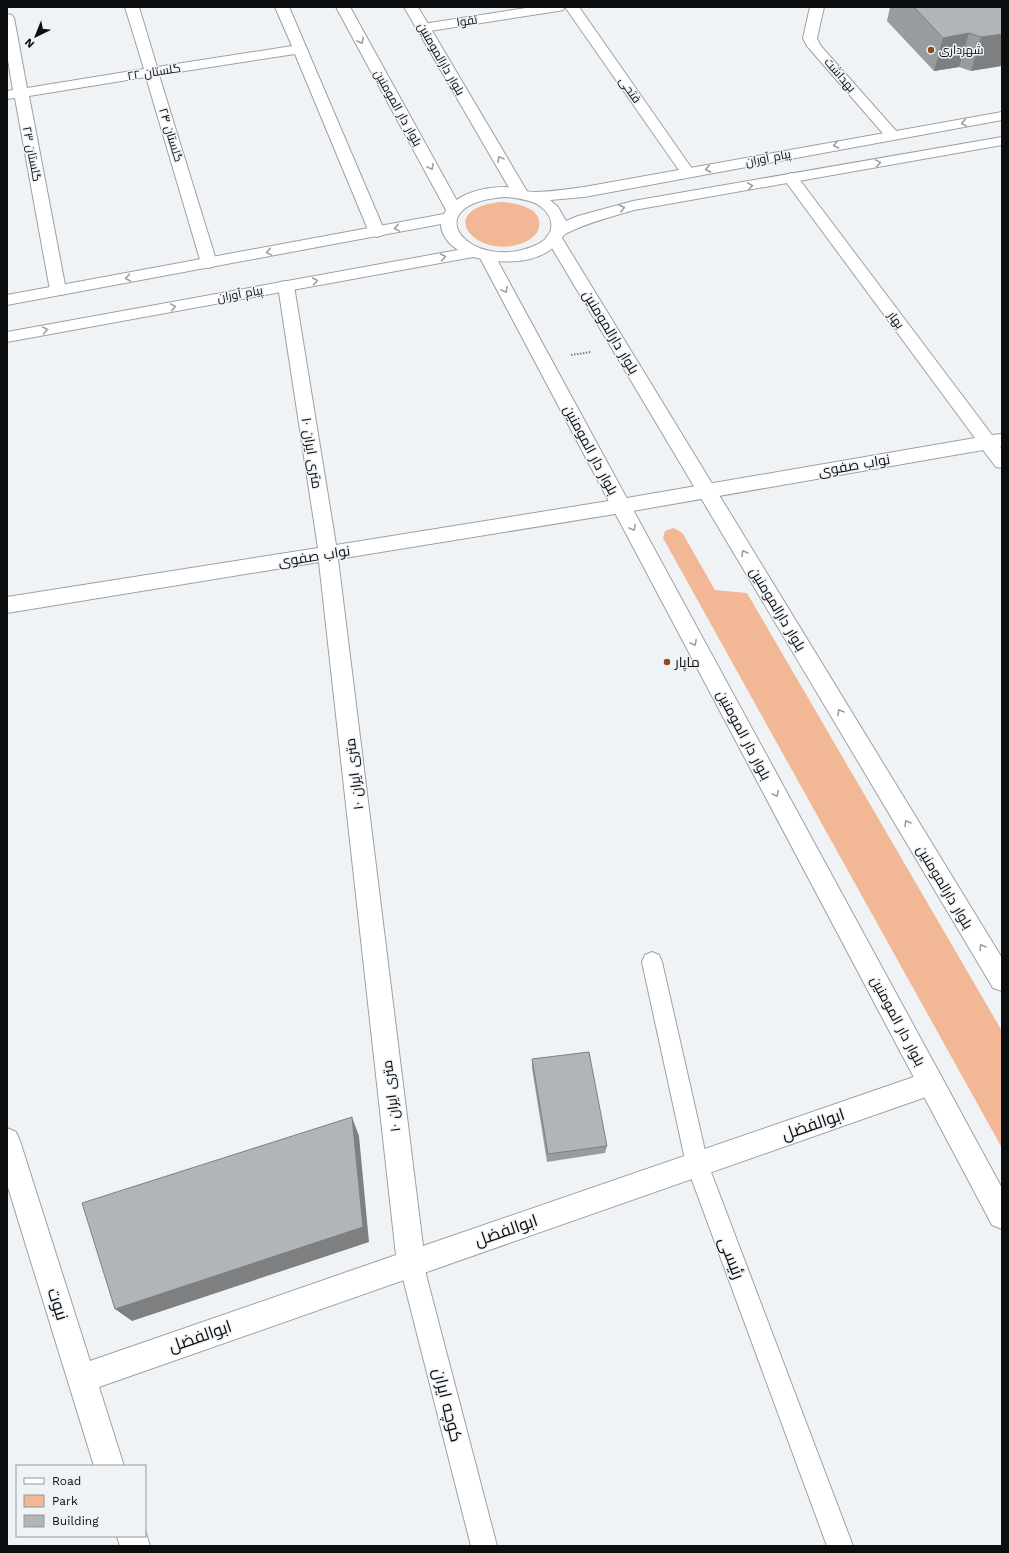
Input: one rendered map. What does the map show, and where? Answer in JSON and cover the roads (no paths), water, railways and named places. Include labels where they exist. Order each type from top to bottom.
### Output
[{"type":"street","name":"گلستان ۲۴","points":[[132,7],[209,263]]},
{"type":"street","points":[[282,7],[378,232]]},
{"type":"street","name":"بلوار دار المومنین","points":[[343,7],[452,214]]},
{"type":"street","name":"بلوار دارالمومنین","points":[[411,7],[527,195]]},
{"type":"street","name":"تقوا","points":[[423,28],[558,7]]},
{"type":"street","name":"فتحی","points":[[572,7],[688,173]]},
{"type":"street","name":"بهداشت","points":[[817,7],[810,38],[814,46],[892,135]]},
{"type":"street","name":"گلستان ۲۳","points":[[7,18],[14,94],[58,290]]},
{"type":"street","name":"گلستان ۲۲","points":[[14,94],[301,49]]},
{"type":"street","name":"پیام آوران","points":[[527,195],[584,192],[1002,116]]},
{"type":"street","name":"پیام آوران","points":[[557,234],[583,219],[605,212],[633,206],[1002,142]]},
{"type":"street","name":"بهار","points":[[790,178],[995,441],[1002,462]]},
{"type":"street","points":[[7,300],[378,232],[452,214],[469,199],[489,193],[504,192],[527,195],[545,203],[554,211],[559,220],[557,234],[546,246],[534,252],[508,257],[480,254],[461,245],[453,237],[449,228],[452,214]]},
{"type":"street","points":[[584,192],[582,200],[584,205],[589,209],[605,212]]},
{"type":"street","name":"بلوار دارالمومنین","points":[[557,234],[620,347],[1002,980]]},
{"type":"street","name":"بلوار دار المومنین","points":[[480,254],[542,360],[1002,1215]]},
{"type":"street","name":"پیام آوران","points":[[7,337],[286,286],[480,254]]},
{"type":"street","name":"۱۰ متری ایران","points":[[286,286],[328,553],[411,1263]]},
{"type":"street","name":"نواب صفوی","points":[[7,605],[621,506],[995,441]]},
{"type":"street","name":"ابوالفضل","points":[[82,1378],[931,1083]]},
{"type":"street","name":"نبوت","points":[[7,1141],[110,1465]]},
{"type":"lane","name":"رئیسی","points":[[652,962],[697,1164],[840,1546]]},
{"type":"lane","name":"کوچه ایران","points":[[411,1263],[484,1546]]},
{"type":"place","name":"شهرداری","points":[[931,50]]},
{"type":"place","name":"ماپار","points":[[667,662]]}]
